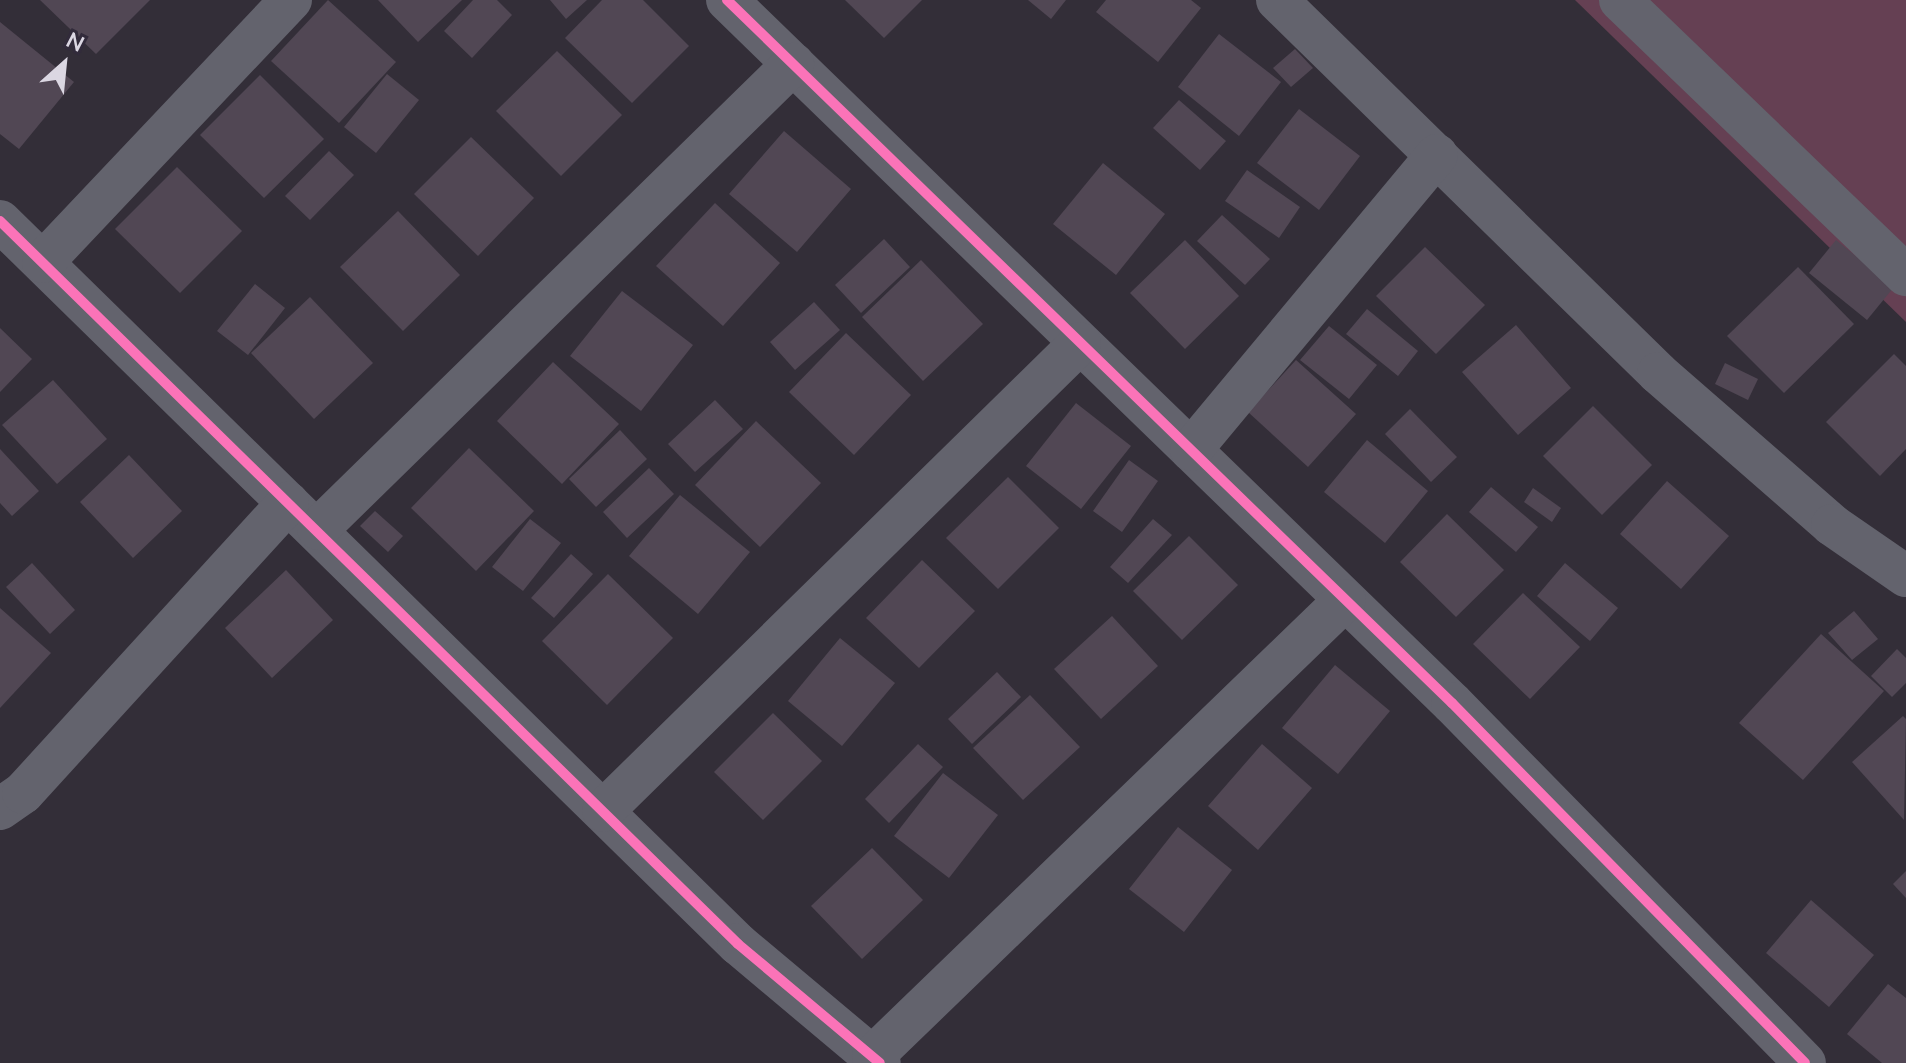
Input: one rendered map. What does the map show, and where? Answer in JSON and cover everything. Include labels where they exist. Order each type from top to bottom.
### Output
[{"type":"street","points":[[43,262],[291,0]]},
{"type":"street","points":[[727,0],[1345,600],[1805,1063]]},
{"type":"street","points":[[1277,0],[1658,373],[1832,525],[1906,576]]},
{"type":"street","points":[[1620,0],[1906,275]]},
{"type":"street","points":[[0,809],[23,793],[303,516],[793,64]]},
{"type":"street","points":[[1191,450],[1437,155]]},
{"type":"street","points":[[0,221],[738,944],[876,1059],[1345,600]]},
{"type":"street","points":[[603,811],[1080,343]]},
{"type":"shaded area","points":[[1575,0],[1906,0],[1906,322]]},
{"type":"building","points":[[40,0],[150,0],[96,54]]},
{"type":"building","points":[[328,0],[396,62],[339,123],[271,61]]},
{"type":"building","points":[[378,0],[462,0],[418,42]]},
{"type":"building","points":[[473,0],[497,0],[512,15],[472,58],[444,31]]},
{"type":"building","points":[[550,0],[587,0],[566,19]]},
{"type":"building","points":[[602,0],[643,0],[689,46],[632,103],[565,38]]},
{"type":"building","points":[[845,0],[922,0],[884,38]]},
{"type":"building","points":[[1028,0],[1066,0],[1051,19]]},
{"type":"building","points":[[1106,0],[1191,0],[1201,8],[1158,62],[1096,12]]},
{"type":"building","points":[[0,22],[74,82],[19,149],[0,134]]},
{"type":"building","points":[[1219,34],[1281,82],[1239,136],[1178,87]]},
{"type":"building","points":[[1295,49],[1313,68],[1291,87],[1273,68]]},
{"type":"building","points":[[557,51],[622,115],[561,176],[496,111]]},
{"type":"building","points":[[387,74],[419,100],[376,153],[344,127]]},
{"type":"building","points":[[260,75],[324,139],[264,198],[200,135]]},
{"type":"building","points":[[1179,100],[1226,141],[1200,170],[1153,128]]},
{"type":"building","points":[[1299,109],[1360,156],[1319,210],[1257,163]]},
{"type":"building","points":[[784,131],[851,189],[797,252],[729,194]]},
{"type":"building","points":[[471,137],[534,198],[478,256],[414,194]]},
{"type":"building","points":[[329,151],[354,175],[310,220],[285,196]]},
{"type":"building","points":[[1103,163],[1165,214],[1116,275],[1053,224]]},
{"type":"building","points":[[177,167],[242,231],[180,293],[115,229]]},
{"type":"building","points":[[1247,170],[1300,207],[1279,238],[1225,201]]},
{"type":"building","points":[[715,203],[780,263],[723,326],[656,266]]},
{"type":"building","points":[[398,211],[460,275],[403,331],[340,267]]},
{"type":"building","points":[[1222,215],[1270,259],[1245,285],[1197,241]]},
{"type":"building","points":[[884,239],[910,267],[861,313],[835,285]]},
{"type":"building","points":[[1185,240],[1239,296],[1185,349],[1130,293]]},
{"type":"building","points":[[1836,240],[1894,287],[1867,320],[1809,273]]},
{"type":"building","points":[[1425,247],[1485,305],[1436,354],[1376,296]]},
{"type":"building","points":[[921,260],[983,324],[923,381],[862,317]]},
{"type":"building","points":[[1798,267],[1854,324],[1784,393],[1727,336]]},
{"type":"building","points":[[255,284],[285,308],[248,355],[217,331]]},
{"type":"building","points":[[622,291],[693,345],[641,411],[570,356]]},
{"type":"building","points":[[310,297],[373,363],[314,419],[251,353]]},
{"type":"building","points":[[814,302],[840,330],[795,370],[770,342]]},
{"type":"building","points":[[1367,309],[1418,351],[1398,376],[1346,334]]},
{"type":"building","points":[[1516,325],[1571,388],[1518,435],[1462,372]]},
{"type":"building","points":[[1329,326],[1377,365],[1349,399],[1300,360]]},
{"type":"building","points":[[0,328],[32,359],[0,392]]},
{"type":"building","points":[[846,333],[911,395],[854,455],[789,392]]},
{"type":"building","points":[[1894,354],[1906,366],[1906,449],[1880,476],[1826,422]]},
{"type":"building","points":[[1296,360],[1356,414],[1308,467],[1248,412]]},
{"type":"building","points":[[553,362],[619,424],[562,484],[497,421]]},
{"type":"building","points":[[1725,363],[1758,379],[1748,400],[1715,384]]},
{"type":"building","points":[[53,380],[107,439],[57,484],[2,425]]},
{"type":"building","points":[[715,400],[743,429],[695,472],[668,444]]},
{"type":"building","points":[[1076,403],[1131,446],[1081,509],[1026,466]]},
{"type":"building","points":[[1593,406],[1652,465],[1602,515],[1543,456]]},
{"type":"building","points":[[1410,409],[1457,457],[1431,482],[1385,434]]},
{"type":"building","points":[[756,421],[821,483],[760,547],[695,485]]},
{"type":"building","points":[[620,430],[647,459],[596,507],[569,479]]},
{"type":"building","points":[[1367,440],[1428,491],[1385,543],[1324,492]]},
{"type":"building","points":[[469,448],[534,511],[476,571],[411,508]]},
{"type":"building","points":[[0,449],[39,491],[12,516],[0,503]]},
{"type":"building","points":[[129,455],[182,511],[133,558],[80,502]]},
{"type":"building","points":[[1129,460],[1158,481],[1122,532],[1093,511]]},
{"type":"building","points":[[649,468],[674,494],[627,538],[603,512]]},
{"type":"building","points":[[1008,477],[1059,528],[998,589],[946,538]]},
{"type":"building","points":[[1667,481],[1729,536],[1681,589],[1620,534]]},
{"type":"building","points":[[1491,487],[1538,527],[1516,552],[1469,512]]},
{"type":"building","points":[[1533,488],[1561,508],[1552,522],[1524,502]]},
{"type":"building","points":[[680,495],[750,552],[698,614],[629,556]]},
{"type":"building","points":[[375,511],[403,536],[388,552],[360,526]]},
{"type":"building","points":[[1447,514],[1504,570],[1456,617],[1400,562]]},
{"type":"building","points":[[530,519],[561,543],[523,591],[492,567]]},
{"type":"building","points":[[1153,519],[1172,535],[1128,583],[1110,567]]},
{"type":"building","points":[[1189,536],[1238,585],[1182,640],[1133,591]]},
{"type":"building","points":[[571,554],[593,574],[554,618],[531,598]]},
{"type":"building","points":[[922,560],[975,611],[919,668],[866,618]]},
{"type":"building","points":[[32,563],[75,610],[50,634],[6,587]]},
{"type":"building","points":[[1565,563],[1618,608],[1590,641],[1537,596]]},
{"type":"building","points":[[286,570],[333,620],[272,678],[225,628]]},
{"type":"building","points":[[608,574],[673,638],[607,705],[542,641]]},
{"type":"building","points":[[1523,593],[1580,647],[1530,699],[1473,644]]},
{"type":"building","points":[[0,608],[51,653],[0,708]]},
{"type":"building","points":[[1854,611],[1878,639],[1852,660],[1828,633]]},
{"type":"building","points":[[1112,616],[1158,666],[1101,719],[1054,669]]},
{"type":"building","points":[[1821,634],[1884,691],[1803,780],[1739,723]]},
{"type":"building","points":[[840,638],[895,683],[842,746],[788,701]]},
{"type":"building","points":[[1897,649],[1906,658],[1906,683],[1892,697],[1871,676]]},
{"type":"building","points":[[1335,665],[1390,711],[1338,774],[1282,728]]},
{"type":"building","points":[[997,672],[1021,697],[972,744],[948,719]]},
{"type":"building","points":[[1030,695],[1080,747],[1023,800],[973,748]]},
{"type":"building","points":[[773,713],[822,761],[763,820],[714,772]]},
{"type":"building","points":[[1903,716],[1906,719],[1904,820],[1852,762]]},
{"type":"building","points":[[918,744],[943,767],[889,823],[865,799]]},
{"type":"building","points":[[1262,744],[1312,788],[1258,850],[1208,806]]},
{"type":"building","points":[[943,773],[998,815],[949,878],[894,836]]},
{"type":"building","points":[[1178,827],[1232,870],[1184,932],[1129,889]]},
{"type":"building","points":[[872,848],[923,900],[862,959],[811,906]]},
{"type":"building","points":[[1906,871],[1906,898],[1893,884]]},
{"type":"building","points":[[1811,900],[1874,955],[1829,1007],[1766,953]]},
{"type":"building","points":[[1888,984],[1906,998],[1906,1063],[1882,1063],[1847,1034]]},
{"type":"cycle path","points":[[727,0],[1452,703],[1805,1063]]},
{"type":"cycle path","points":[[0,221],[738,944],[880,1063]]}]
